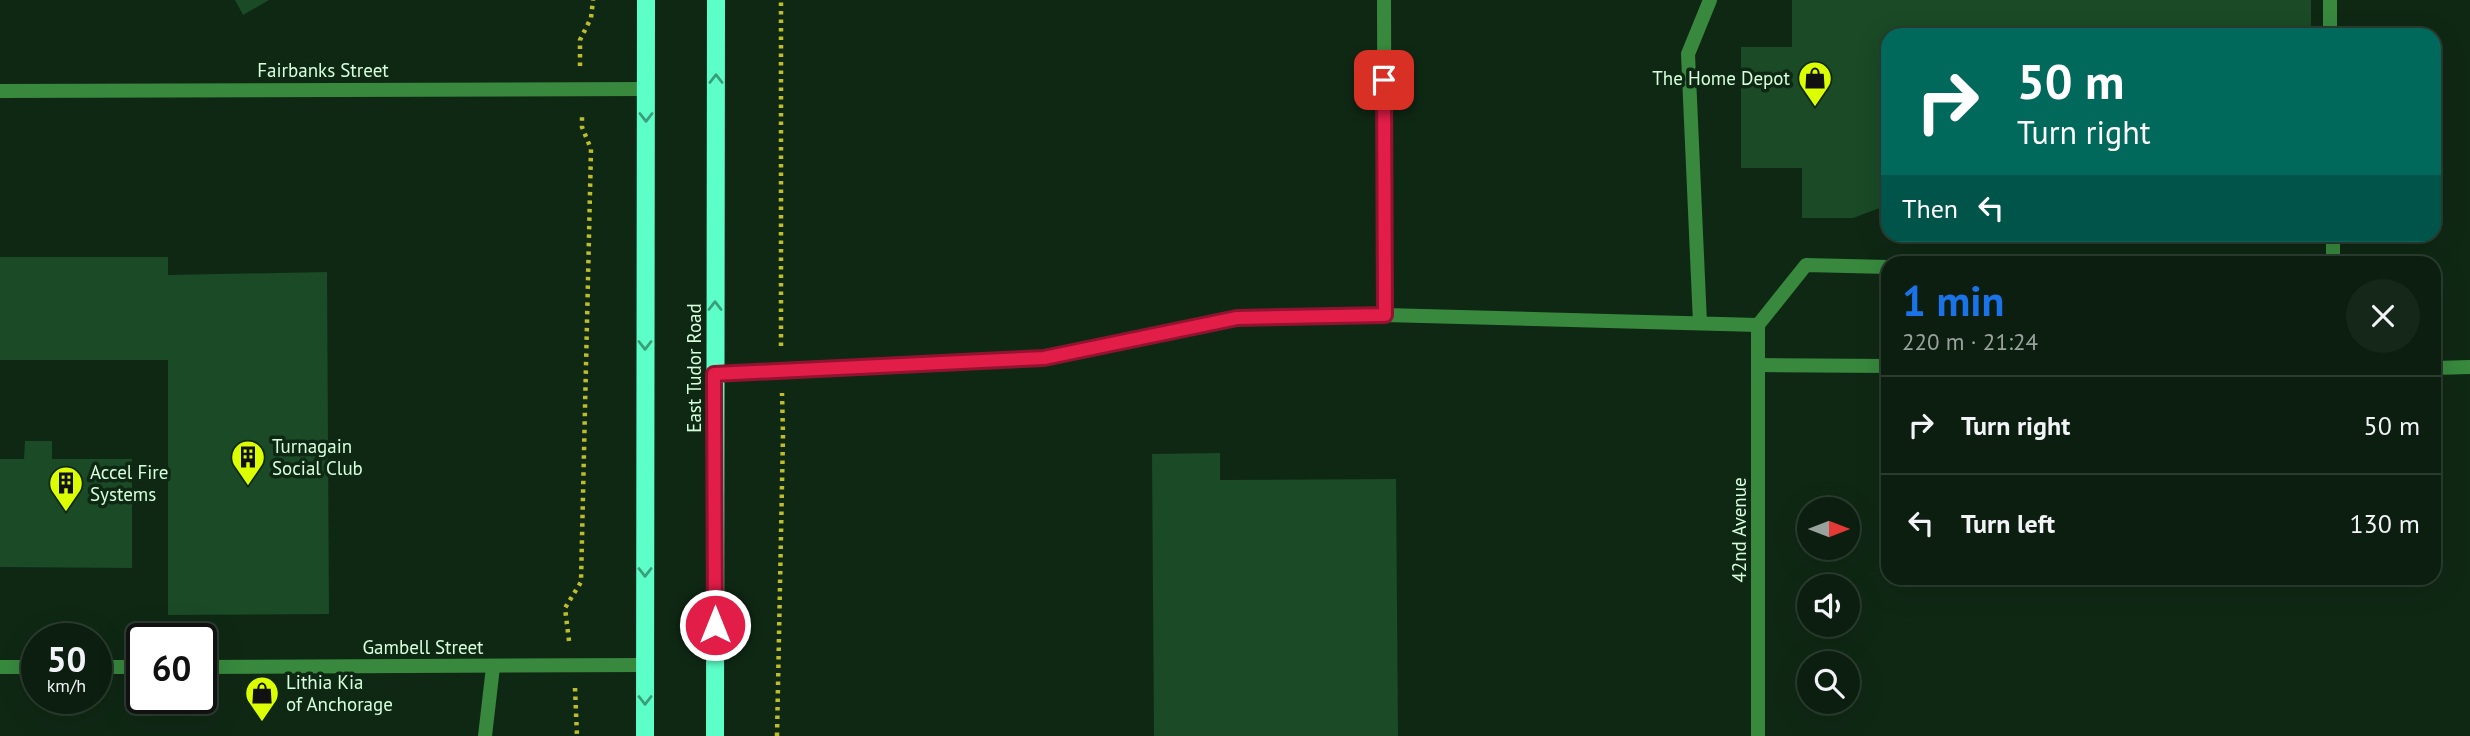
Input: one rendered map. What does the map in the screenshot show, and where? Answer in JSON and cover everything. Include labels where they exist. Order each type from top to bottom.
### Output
[{"type":"main road","points":[[645,736],[646,0]]},
{"type":"main road","name":"East Tudor Road","points":[[715,736],[716,0]]},
{"type":"street","points":[[1384,0],[1385,315]]},
{"type":"street","points":[[1700,323],[1688,54],[1710,0]]},
{"type":"street","points":[[2330,0],[2330,28]]},
{"type":"street","name":"Fairbanks Street","points":[[0,90],[646,89]]},
{"type":"street","points":[[714,374],[1044,358],[1237,318],[1385,315],[1758,325],[1806,265],[1881,267]]},
{"type":"street","name":"42nd Avenue","points":[[1758,325],[1758,736]]},
{"type":"street","points":[[1758,365],[1881,366]]},
{"type":"street","points":[[2441,368],[2470,367]]},
{"type":"street","name":"Gambell Street","points":[[217,667],[645,665]]},
{"type":"street","points":[[0,667],[21,667]]},
{"type":"street","points":[[485,736],[493,667]]},
{"type":"path","points":[[577,736],[577,711],[565,608],[581,582],[591,149],[582,127],[580,40],[591,18],[593,0]]},
{"type":"building","points":[[235,0],[269,0],[243,15]]},
{"type":"building","name":"The Home Depot","points":[[1792,0],[2311,0],[2311,28],[1881,28],[1881,208],[1853,218],[1802,218],[1802,168],[1741,168],[1741,47],[1792,47]]},
{"type":"building","name":"Turnagain Social Club","points":[[0,257],[168,257],[168,275],[327,272],[329,614],[168,615],[168,360],[0,360]]},
{"type":"building","name":"Accel Fire Systems","points":[[25,441],[52,441],[52,459],[132,459],[132,568],[0,567],[0,459],[24,459]]},
{"type":"building","points":[[1220,453],[1220,480],[1396,479],[1398,736],[1154,736],[1152,454]]},
{"type":"place","name":"The Home Depot","points":[[1815,108]]},
{"type":"place","name":"Turnagain Social Club","points":[[248,487]]},
{"type":"place","name":"Accel Fire Systems","points":[[66,513]]},
{"type":"place","name":"Lithia Kia of Anchorage","points":[[262,723]]},
{"type":"route","points":[[715,625],[714,374],[1044,358],[1237,318],[1385,315],[1384,80]]}]
